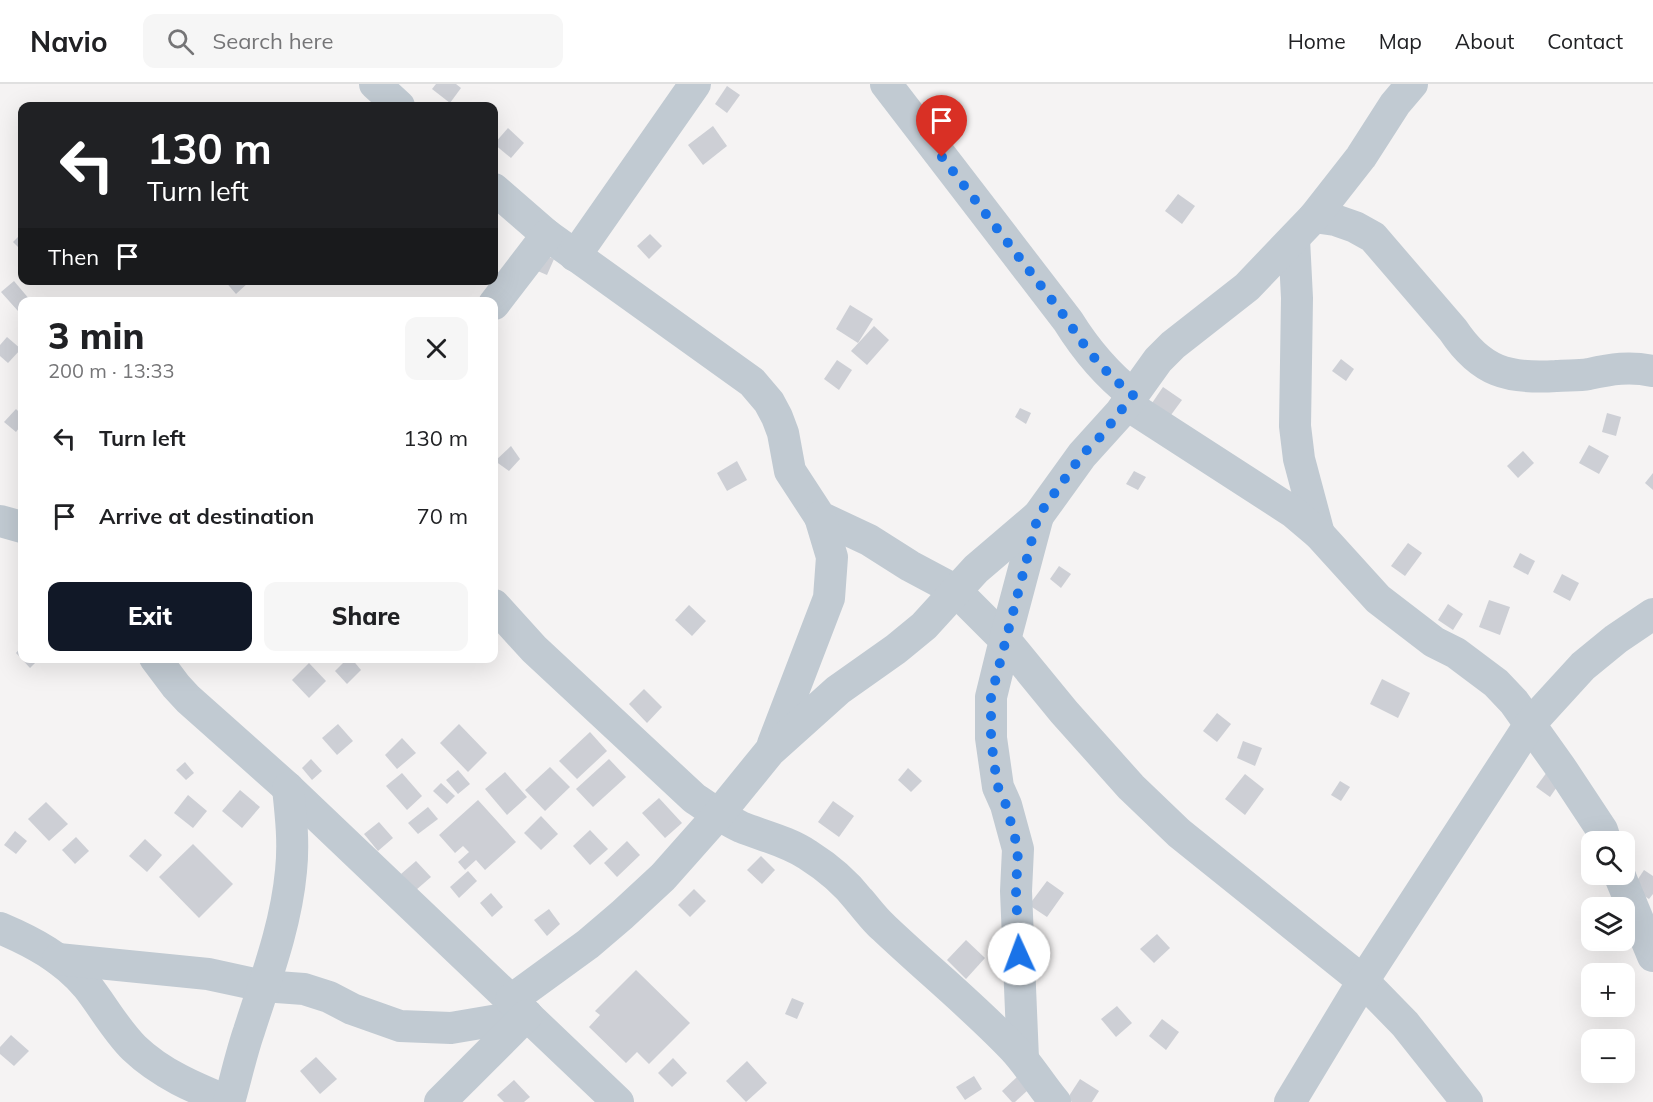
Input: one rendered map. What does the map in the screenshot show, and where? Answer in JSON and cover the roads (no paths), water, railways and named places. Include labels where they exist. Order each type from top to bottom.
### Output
[{"type":"street","points":[[375,84],[395,102]]},
{"type":"street","points":[[575,256],[695,84]]},
{"type":"street","points":[[886,84],[1068,321],[1086,348],[1130,399],[1293,512],[1319,534],[1378,598],[1434,642],[1477,667],[1514,702],[1602,831]]},
{"type":"street","points":[[440,1102],[519,1008],[663,877],[770,751],[838,690],[924,626],[976,569],[1038,516],[1082,455],[1102,435],[1145,376],[1173,345],[1247,287],[1304,228],[1361,157],[1395,104],[1412,84]]},
{"type":"street","points":[[498,192],[575,256],[752,382],[769,402],[780,425],[790,471],[820,517],[832,557],[828,598],[770,751]]},
{"type":"street","points":[[1304,228],[1335,220],[1373,237],[1452,330],[1462,345],[1474,357],[1507,374],[1527,378],[1587,374],[1604,369],[1653,371]]},
{"type":"street","points":[[1304,228],[1297,298],[1296,426],[1299,459],[1319,534]]},
{"type":"street","points":[[498,299],[547,235]]},
{"type":"street","points":[[1023,1059],[1016,891],[1018,849],[1006,805],[998,787],[991,738],[991,697],[1038,516]]},
{"type":"street","points":[[820,517],[868,540],[910,566],[956,590],[1005,640],[1090,742],[1139,794],[1230,875],[1363,981],[1405,1024],[1467,1102]]},
{"type":"street","points":[[0,522],[18,526]]},
{"type":"street","points":[[498,609],[534,649],[694,798],[718,815],[761,835],[783,842],[829,869],[872,917],[926,969],[983,1018],[1023,1059],[1055,1102]]},
{"type":"street","points":[[1290,1102],[1363,981],[1530,724],[1583,666],[1616,639],[1653,614]]},
{"type":"street","points":[[159,663],[189,699],[288,788],[618,1102]]},
{"type":"street","points":[[0,928],[31,942],[70,968],[116,1027],[148,1059],[181,1082],[229,1102],[247,1035],[281,932],[291,870],[292,829],[288,788]]},
{"type":"street","points":[[1624,885],[1653,956]]},
{"type":"street","points":[[57,959],[208,974],[263,986],[304,989],[400,1026],[451,1028],[519,1008]]}]
